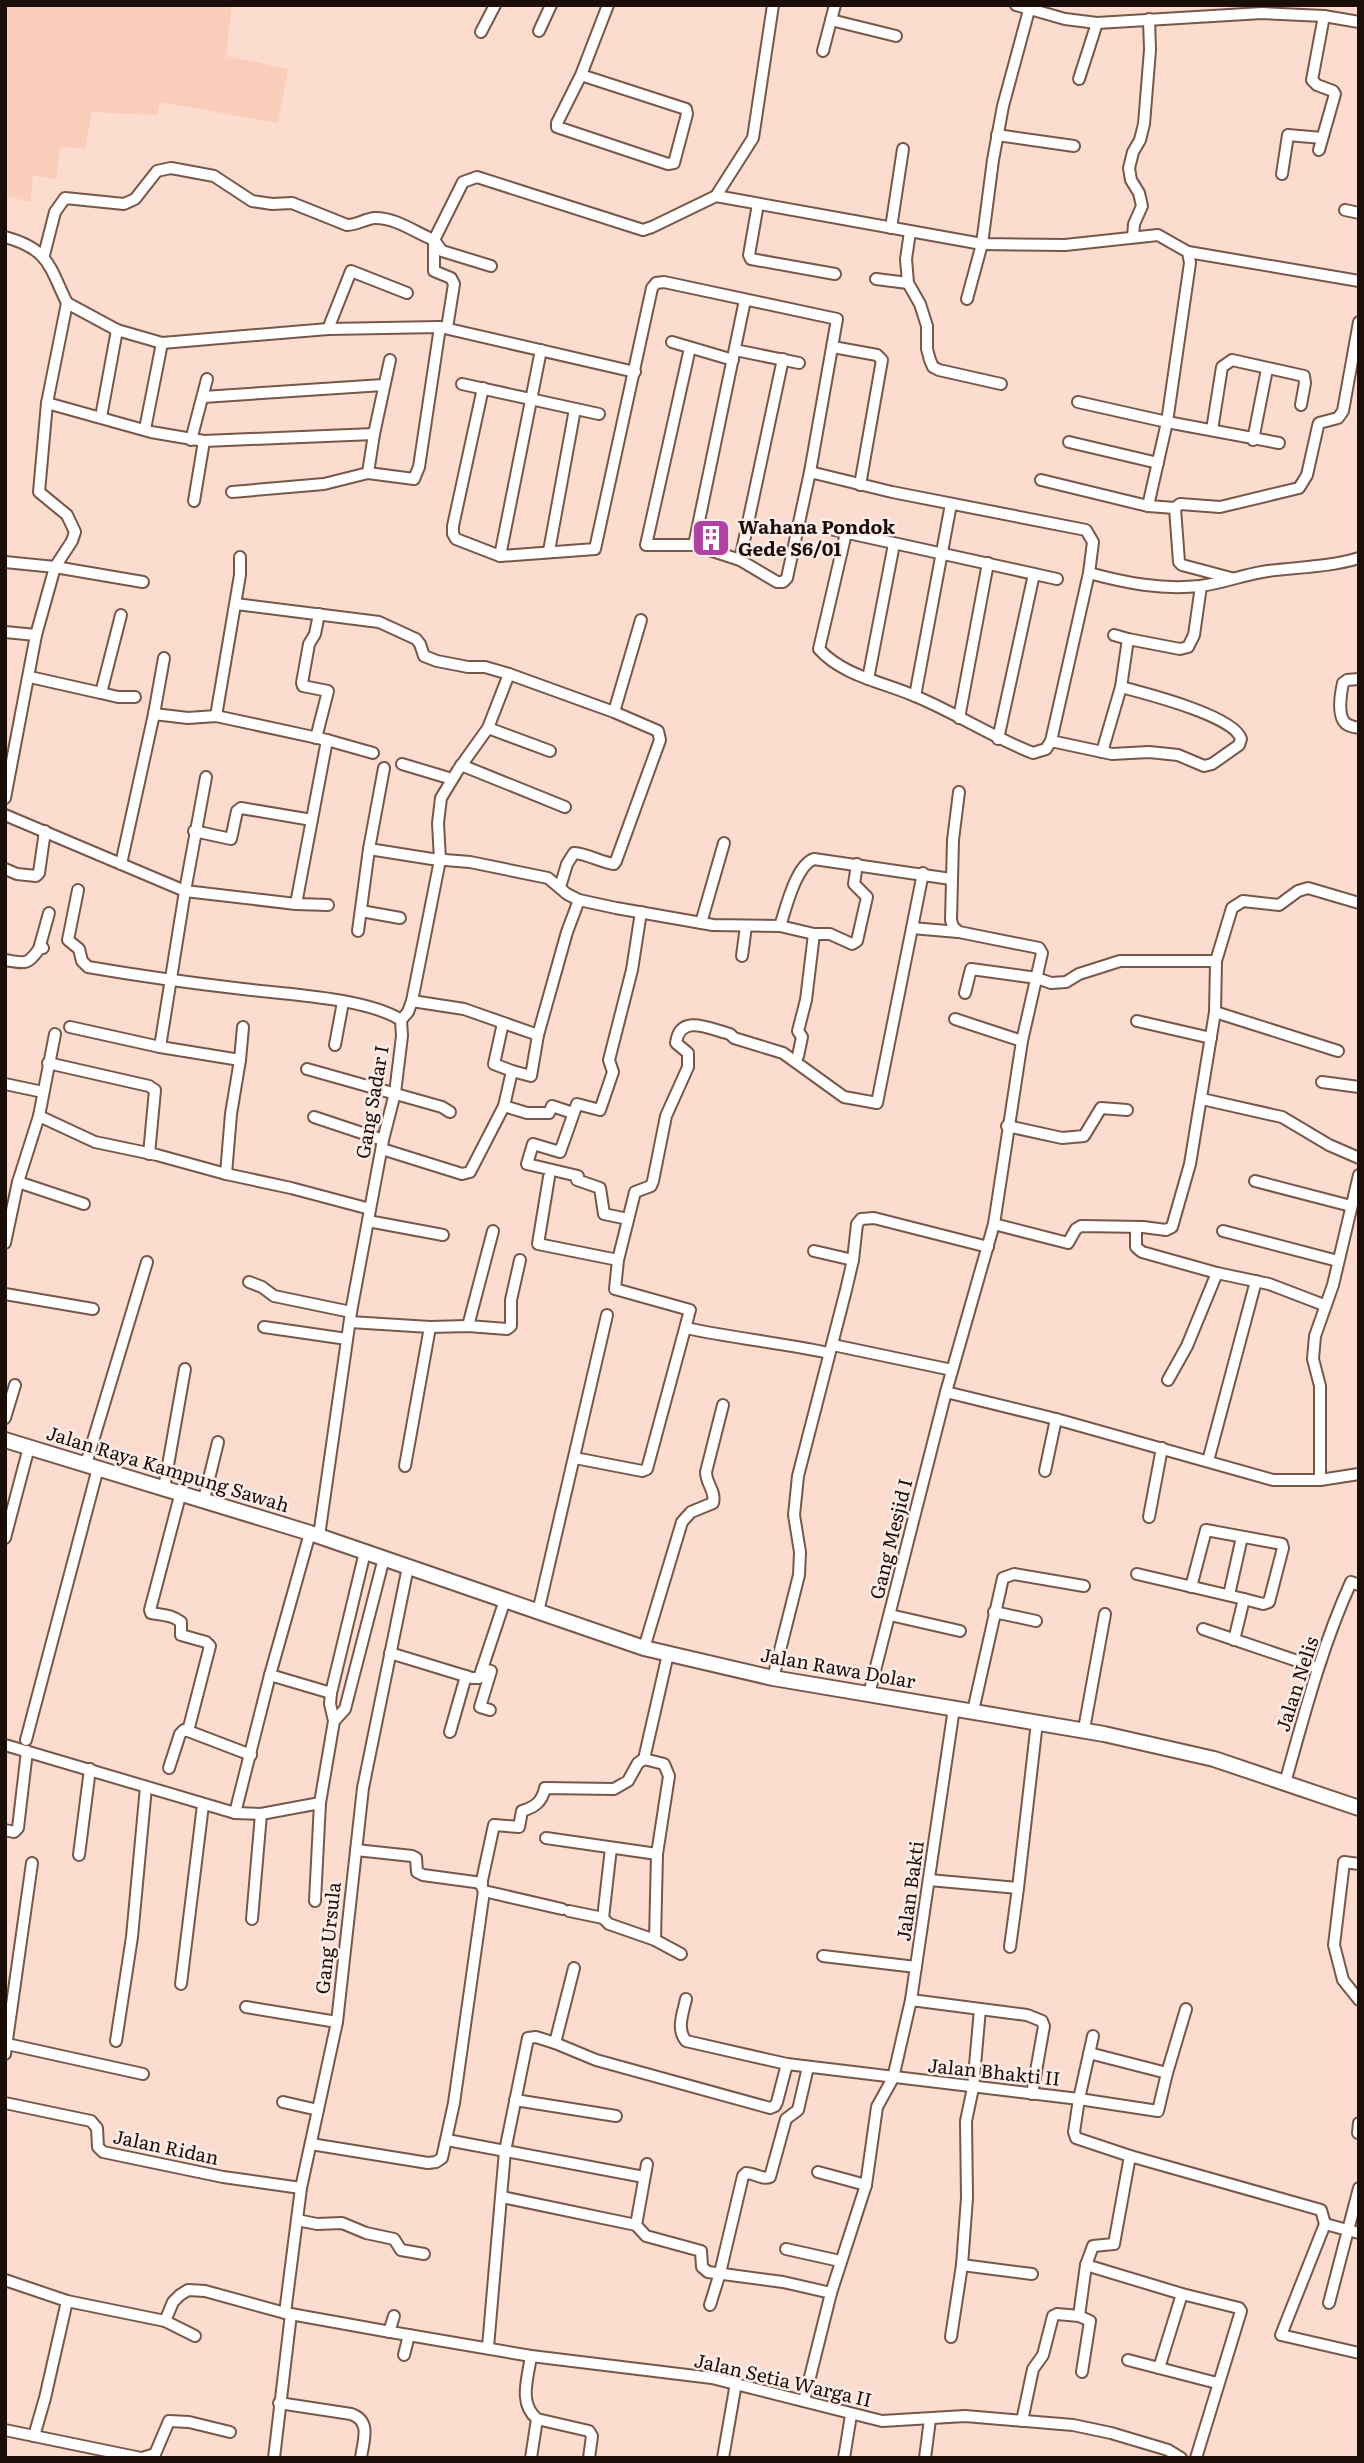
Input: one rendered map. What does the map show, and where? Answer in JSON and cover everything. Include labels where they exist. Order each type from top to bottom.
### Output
[{"type":"street","points":[[481,32],[495,5]]},
{"type":"street","points":[[539,31],[551,5]]},
{"type":"street","points":[[581,75],[686,109],[674,163],[668,164],[557,127],[608,5]]},
{"type":"street","points":[[232,492],[324,484],[368,473],[410,479],[416,477],[454,284],[451,278],[434,271],[434,240],[463,182],[471,178],[486,179],[643,230],[716,196],[753,138],[773,5]]},
{"type":"street","points":[[822,51],[835,5]]},
{"type":"street","points":[[1016,5],[1065,19],[1097,23],[1248,10],[1324,16],[1359,22]]},
{"type":"street","points":[[967,299],[982,244],[997,135],[1029,10]]},
{"type":"street","points":[[1319,150],[1335,94],[1312,80],[1324,16]]},
{"type":"street","points":[[1133,237],[1134,224],[1141,210],[1141,200],[1131,180],[1129,168],[1144,124],[1150,50],[1149,19]]},
{"type":"street","points":[[831,20],[896,36]]},
{"type":"street","points":[[1079,79],[1097,23]]},
{"type":"street","points":[[997,135],[1073,146]]},
{"type":"street","points":[[1282,173],[1289,135],[1322,138]]},
{"type":"street","points":[[891,228],[903,149]]},
{"type":"street","points":[[44,255],[55,212],[65,198],[124,204],[135,199],[157,171],[171,168],[214,176],[253,201],[292,203],[347,225],[374,218],[384,219],[434,240],[442,251],[491,266]]},
{"type":"street","points":[[716,196],[982,244],[1065,245],[1158,235],[1188,253],[1359,281]]},
{"type":"street","points":[[758,204],[749,255],[751,259],[835,274]]},
{"type":"street","points":[[1345,210],[1359,213]]},
{"type":"street","points":[[910,232],[906,259],[908,283],[920,304],[927,326],[927,352],[933,367],[1001,384]]},
{"type":"street","points":[[5,237],[30,245],[44,255],[67,303],[117,330],[162,343],[328,329],[444,328],[635,372]]},
{"type":"street","points":[[1148,506],[1167,422],[1189,270],[1188,253]]},
{"type":"street","points":[[328,329],[351,271],[407,293]]},
{"type":"street","points":[[876,279],[908,283]]},
{"type":"street","points":[[483,388],[453,534],[456,539],[500,556],[595,549],[652,288],[656,283],[664,282],[837,319],[810,472],[787,578],[783,582],[777,582],[740,560],[695,545],[646,545],[690,348]]},
{"type":"street","points":[[695,545],[745,300]]},
{"type":"street","points":[[5,798],[36,635],[55,567],[72,541],[74,526],[40,486],[47,403],[67,303]]},
{"type":"street","points":[[1041,480],[1148,506],[1175,508],[1180,504],[1220,507],[1299,488],[1307,475],[1319,423],[1338,418],[1343,411],[1359,322]]},
{"type":"street","points":[[101,417],[117,330]]},
{"type":"street","points":[[672,342],[690,348],[799,363]]},
{"type":"street","points":[[145,429],[162,343]]},
{"type":"street","points":[[833,346],[877,355],[882,360],[860,485]]},
{"type":"street","points":[[500,556],[541,350]]},
{"type":"street","points":[[740,560],[783,359]]},
{"type":"street","points":[[368,473],[390,360]]},
{"type":"street","points":[[1212,430],[1222,367],[1232,360],[1304,376],[1301,405]]},
{"type":"street","points":[[1253,440],[1267,369]]},
{"type":"street","points":[[191,440],[207,379]]},
{"type":"street","points":[[462,384],[599,414]]},
{"type":"street","points":[[204,397],[383,386]]},
{"type":"street","points":[[1078,402],[1253,440],[1279,443]]},
{"type":"street","points":[[47,403],[191,440],[374,434]]},
{"type":"street","points":[[549,551],[575,409]]},
{"type":"street","points":[[194,501],[204,441]]},
{"type":"street","points":[[1069,442],[1158,463]]},
{"type":"street","points":[[810,472],[860,485],[1086,530],[1093,542],[1089,573],[1051,741],[1046,749],[1033,753],[998,739],[915,696],[834,663],[817,645],[846,533]]},
{"type":"street","points":[[915,696],[951,504]]},
{"type":"street","points":[[1175,508],[1179,562],[1234,579]]},
{"type":"street","points":[[830,529],[1057,579]]},
{"type":"street","points":[[868,679],[894,544]]},
{"type":"street","points":[[216,716],[236,604],[240,557]]},
{"type":"street","points":[[1089,573],[1151,587],[1201,586],[1268,571],[1340,563],[1359,558]]},
{"type":"street","points":[[5,562],[55,567],[143,582]]},
{"type":"street","points":[[959,718],[988,563]]},
{"type":"street","points":[[998,739],[1034,574]]},
{"type":"street","points":[[1114,635],[1180,649],[1188,648],[1194,635],[1201,586]]},
{"type":"street","points":[[236,604],[379,622],[416,639],[424,656],[509,674],[658,731],[660,740],[617,861],[614,864],[608,863],[573,853],[560,887]]},
{"type":"street","points":[[296,904],[312,820],[328,692],[303,686],[302,683],[318,614]]},
{"type":"street","points":[[101,693],[121,615]]},
{"type":"street","points":[[614,712],[641,620]]},
{"type":"street","points":[[5,632],[36,635]]},
{"type":"street","points":[[1102,752],[1121,687],[1128,639]]},
{"type":"street","points":[[121,864],[164,658]]},
{"type":"street","points":[[401,1020],[412,1001],[440,860],[438,823],[441,798],[488,728],[509,674]]},
{"type":"street","points":[[30,677],[118,697],[135,697]]},
{"type":"street","points":[[1359,679],[1343,683],[1342,710],[1343,720],[1348,725],[1359,728]]},
{"type":"street","points":[[1051,741],[1112,754],[1149,752],[1178,755],[1204,766],[1212,764],[1239,745],[1241,739],[1238,732],[1196,710],[1121,687]]},
{"type":"street","points":[[154,714],[188,718],[216,716],[373,753]]},
{"type":"street","points":[[488,728],[550,751]]},
{"type":"street","points":[[402,764],[452,779]]},
{"type":"street","points":[[461,765],[565,807]]},
{"type":"street","points":[[358,931],[384,768]]},
{"type":"street","points":[[160,1047],[194,831],[206,777]]},
{"type":"street","points":[[959,792],[951,879],[951,920],[953,928],[959,932]]},
{"type":"street","points":[[194,831],[232,839],[237,811],[241,808],[312,820]]},
{"type":"street","points":[[5,815],[185,891],[296,904],[328,905]]},
{"type":"street","points":[[5,869],[36,876],[45,831]]},
{"type":"street","points":[[701,923],[724,843]]},
{"type":"street","points":[[369,849],[470,862],[548,878],[579,900],[701,923],[780,926],[814,934],[830,934],[852,944],[857,942],[867,897],[855,884],[858,864]]},
{"type":"street","points":[[780,926],[801,870],[807,861],[814,859],[951,879]]},
{"type":"street","points":[[575,1458],[642,1471],[648,1469],[686,1328],[690,1310],[615,1289],[618,1260],[635,1192],[651,1186],[666,1116],[688,1067],[688,1053],[676,1043],[682,1028],[693,1025],[783,1052],[844,1097],[877,1103],[923,873]]},
{"type":"street","points":[[994,1224],[1068,1243],[1076,1229],[1081,1226],[1166,1230],[1172,1227],[1191,1164],[1215,1012],[1216,961],[1232,908],[1243,901],[1279,905],[1298,891],[1308,888],[1359,903]]},
{"type":"street","name":"Gang Sadar I","points":[[78,890],[68,940],[79,948],[85,966],[343,1002],[378,1010],[401,1020],[402,1036],[394,1093],[350,1317],[314,1535],[270,1675],[235,1813]]},
{"type":"street","points":[[503,1023],[494,1064],[530,1076],[538,1035],[567,932],[579,900]]},
{"type":"street","points":[[361,911],[400,918]]},
{"type":"street","points":[[628,1219],[604,1214],[600,1188],[577,1180],[578,1176],[527,1164],[533,1144],[561,1152],[577,1104],[600,1110],[613,1072],[609,1060],[631,978],[641,912]]},
{"type":"street","points":[[5,960],[26,963],[30,961],[41,948],[49,913]]},
{"type":"street","points":[[742,956],[746,926]]},
{"type":"street","points":[[912,928],[959,932]]},
{"type":"street","name":"Gang Mesjid I","points":[[869,1694],[946,1392],[994,1224],[1022,1041],[1042,953],[1039,948],[959,932]]},
{"type":"street","points":[[794,1061],[798,1056],[802,1037],[798,1026],[806,1000],[814,934]]},
{"type":"street","points":[[965,993],[971,969],[1037,978],[1051,983],[1066,982],[1079,974],[1120,961],[1216,961]]},
{"type":"street","points":[[412,1001],[464,1009],[538,1035]]},
{"type":"street","points":[[335,1045],[343,1002]]},
{"type":"street","points":[[1215,1012],[1338,1051]]},
{"type":"street","points":[[955,1019],[1022,1041]]},
{"type":"street","points":[[1137,1021],[1211,1038]]},
{"type":"street","points":[[70,1027],[160,1047],[240,1060]]},
{"type":"street","points":[[226,1174],[243,1027]]},
{"type":"street","points":[[5,1243],[18,1182],[39,1116],[55,1034]]},
{"type":"street","points":[[48,1063],[155,1089],[157,1093],[149,1154]]},
{"type":"street","points":[[307,1069],[442,1107],[450,1112]]},
{"type":"street","points":[[314,1117],[382,1145],[467,1174],[473,1168],[505,1106],[512,1071]]},
{"type":"street","points":[[1322,1082],[1359,1087]]},
{"type":"street","points":[[5,1084],[43,1092]]},
{"type":"street","points":[[1202,1099],[1282,1117],[1329,1145],[1359,1158]]},
{"type":"street","points":[[505,1106],[527,1113],[549,1113],[552,1106],[573,1113]]},
{"type":"street","points":[[1007,1126],[1062,1138],[1084,1136],[1101,1108],[1127,1110]]},
{"type":"street","points":[[39,1116],[95,1142],[291,1188],[369,1215],[443,1235]]},
{"type":"street","points":[[1321,1480],[1320,1386],[1313,1359],[1315,1336],[1333,1284],[1359,1175]]},
{"type":"street","points":[[549,1177],[538,1244],[618,1260]]},
{"type":"street","points":[[1255,1181],[1351,1206]]},
{"type":"street","points":[[18,1182],[85,1204]]},
{"type":"street","points":[[773,1678],[799,1575],[800,1552],[795,1532],[794,1496],[853,1260],[857,1224],[867,1217],[988,1247]]},
{"type":"street","points":[[1136,1228],[1136,1247],[1142,1252],[1256,1281],[1324,1305]]},
{"type":"street","points":[[468,1326],[494,1231]]},
{"type":"street","points":[[1223,1231],[1338,1261]]},
{"type":"street","points":[[814,1251],[853,1260]]},
{"type":"street","points":[[249,1282],[274,1296],[350,1317],[430,1327],[508,1329],[511,1326],[512,1293],[520,1261]]},
{"type":"street","points":[[5,1830],[14,1832],[18,1828],[26,1746],[92,1466],[147,1262]]},
{"type":"street","points":[[1168,1380],[1187,1346],[1217,1273]]},
{"type":"street","points":[[1208,1461],[1256,1281]]},
{"type":"street","points":[[5,1294],[93,1309]]},
{"type":"street","points":[[538,1612],[607,1315]]},
{"type":"street","points":[[264,1327],[347,1339]]},
{"type":"street","points":[[405,1466],[430,1327]]},
{"type":"street","points":[[686,1328],[744,1340],[831,1349],[952,1370]]},
{"type":"street","points":[[164,1488],[186,1369]]},
{"type":"street","points":[[5,1418],[15,1385]]},
{"type":"street","points":[[946,1392],[1056,1419],[1273,1480],[1321,1480],[1359,1474]]},
{"type":"street","points":[[645,1648],[682,1522],[691,1512],[713,1503],[714,1492],[708,1483],[706,1472],[723,1405]]},
{"type":"street","points":[[1045,1471],[1056,1419]]},
{"type":"street","name":"Jalan Raya Kampung Sawah","points":[[5,1440],[314,1535]]},
{"type":"street","points":[[204,1499],[218,1442]]},
{"type":"street","points":[[5,1538],[29,1447]]},
{"type":"street","points":[[1149,1517],[1163,1448]]},
{"type":"street","points":[[181,1492],[150,1610],[152,1613],[176,1618],[181,1622],[181,1635],[206,1642],[210,1646],[188,1731]]},
{"type":"street","points":[[1137,1574],[1191,1587],[1229,1595],[1263,1604],[1269,1602],[1282,1544],[1210,1529],[1204,1531],[1191,1587]]},
{"type":"street","name":"Jalan Rawa Dolar","points":[[314,1535],[645,1648],[773,1678],[1084,1729],[1214,1759],[1359,1808]]},
{"type":"street","points":[[1229,1595],[1242,1536]]},
{"type":"street","points":[[315,1901],[320,1803],[334,1721],[330,1704],[331,1693],[365,1552]]},
{"type":"street","points":[[334,1721],[345,1709],[384,1558]]},
{"type":"street","name":"Gang Ursula","points":[[274,2458],[301,2189],[337,2022],[363,1788],[408,1567]]},
{"type":"street","points":[[973,1711],[1000,1583],[1007,1576],[1014,1574],[1084,1586]]},
{"type":"street","name":"Jalan Nelis","points":[[1285,1783],[1318,1668],[1351,1582],[1359,1585]]},
{"type":"street","points":[[1234,1640],[1244,1599]]},
{"type":"street","points":[[390,1653],[479,1678],[505,1600]]},
{"type":"street","points":[[994,1612],[1036,1621]]},
{"type":"street","points":[[1084,1729],[1105,1614]]},
{"type":"street","points":[[890,1615],[960,1631]]},
{"type":"street","points":[[1203,1629],[1318,1668]]},
{"type":"street","points":[[312,2144],[428,2163],[442,2158],[454,2103],[494,1825],[519,1827],[522,1811],[532,1808],[543,1799],[545,1788],[614,1789],[621,1786],[644,1759],[668,1654]]},
{"type":"street","points":[[482,1669],[491,1671],[480,1707],[490,1710]]},
{"type":"street","points":[[270,1675],[331,1693]]},
{"type":"street","points":[[450,1732],[466,1676]]},
{"type":"street","name":"Jalan Bakti","points":[[804,2401],[840,2261],[866,2185],[873,2120],[892,2078],[911,2000],[954,1708]]},
{"type":"street","points":[[1010,1947],[1037,1721]]},
{"type":"street","points":[[169,1768],[180,1734],[184,1730],[251,1755]]},
{"type":"street","points":[[5,1745],[26,1746],[89,1769],[235,1813],[261,1814],[320,1803]]},
{"type":"street","points":[[644,1759],[664,1765],[669,1776],[657,1854],[655,1940]]},
{"type":"street","points":[[79,1854],[89,1769]]},
{"type":"street","points":[[116,2041],[132,1937],[146,1787]]},
{"type":"street","points":[[181,1984],[203,1805]]},
{"type":"street","points":[[252,1919],[261,1814]]},
{"type":"street","points":[[545,1838],[657,1854]]},
{"type":"street","points":[[603,1918],[611,1847]]},
{"type":"street","points":[[356,1850],[412,1856],[416,1858],[417,1872],[423,1875],[483,1887],[603,1918],[617,1928],[655,1940],[681,1954]]},
{"type":"street","points":[[1359,1864],[1344,1862],[1335,1945],[1343,1980],[1359,2000]]},
{"type":"street","points":[[32,1863],[6,2049],[143,2074]]},
{"type":"street","points":[[929,1880],[1018,1888]]},
{"type":"street","points":[[823,1956],[916,1967]]},
{"type":"street","points":[[555,2043],[574,1968]]},
{"type":"street","name":"Jalan Bhakti II","points":[[686,1999],[680,2028],[686,2041],[787,2064],[1079,2099],[1074,2132],[1076,2138],[1130,2156]]},
{"type":"street","points":[[911,2000],[1027,2015],[1042,2021],[1044,2026],[1032,2094]]},
{"type":"street","points":[[246,2007],[337,2022]]},
{"type":"street","points":[[951,2337],[962,2265],[967,2198],[966,2121],[974,2088],[979,2009]]},
{"type":"street","points":[[1093,2036],[1079,2099],[1158,2111],[1186,2009]]},
{"type":"street","points":[[488,2347],[505,2151],[528,2038],[536,2037],[596,2060],[770,2108],[777,2102],[787,2064]]},
{"type":"street","points":[[1089,2053],[1167,2073]]},
{"type":"street","points":[[710,2305],[743,2176],[751,2173],[770,2177],[786,2119],[799,2110],[808,2067]]},
{"type":"street","points":[[515,2100],[616,2116]]},
{"type":"street","points":[[283,2102],[318,2110]]},
{"type":"street","name":"Jalan Ridan","points":[[5,2103],[91,2121],[97,2128],[98,2147],[103,2152],[223,2177],[301,2189]]},
{"type":"street","points":[[447,2140],[644,2177]]},
{"type":"street","points":[[1079,2316],[1086,2265],[1093,2246],[1114,2244],[1130,2156],[1321,2210],[1325,2224],[1281,2334],[1283,2337],[1359,2353]]},
{"type":"street","points":[[636,2225],[648,2164]]},
{"type":"street","points":[[818,2172],[866,2185]]},
{"type":"street","points":[[1329,2303],[1353,2232],[1359,2188]]},
{"type":"street","points":[[502,2197],[636,2225],[646,2236],[701,2250],[703,2268],[708,2272],[783,2282],[831,2293]]},
{"type":"street","points":[[297,2220],[317,2224],[342,2223],[357,2230],[394,2239],[401,2250],[424,2254]]},
{"type":"street","points":[[1325,2224],[1353,2232]]},
{"type":"street","points":[[786,2249],[840,2261]]},
{"type":"street","points":[[962,2265],[1032,2274]]},
{"type":"street","points":[[1086,2265],[1239,2308],[1241,2311],[1196,2458]]},
{"type":"street","points":[[5,2280],[67,2301],[165,2321],[195,2336]]},
{"type":"street","name":"Jalan Setia Warga II","points":[[165,2321],[173,2302],[188,2290],[205,2291],[288,2313],[389,2332],[531,2356],[736,2383],[881,2421],[965,2416],[1073,2425],[1111,2433],[1181,2458]]},
{"type":"street","points":[[1159,2368],[1182,2294]]},
{"type":"street","points":[[34,2436],[46,2398],[67,2301]]},
{"type":"street","points":[[1022,2421],[1033,2369],[1043,2355],[1053,2316],[1057,2314],[1079,2316],[1090,2321],[1082,2372]]},
{"type":"street","points":[[389,2332],[394,2316]]},
{"type":"street","points":[[404,2356],[409,2335]]},
{"type":"street","points":[[531,2356],[527,2408],[537,2419],[589,2431],[592,2436],[589,2458]]},
{"type":"street","points":[[1128,2360],[1217,2384]]},
{"type":"street","points":[[723,2458],[736,2383]]},
{"type":"street","points":[[279,2403],[351,2414],[361,2418],[365,2426],[361,2458]]},
{"type":"street","points":[[844,2458],[851,2415]]},
{"type":"street","points":[[531,2458],[537,2419]]},
{"type":"street","points":[[925,2458],[930,2419]]},
{"type":"street","points":[[5,2431],[142,2458],[159,2449],[169,2421],[189,2422],[230,2432]]},
{"type":"shaded area","points":[[5,5],[232,5],[226,56],[288,69],[278,123],[160,102],[157,115],[92,112],[85,148],[60,147],[56,180],[33,175],[30,202],[5,196]]},
{"type":"place","name":"Wahana Pondok Gede S6/01","points":[[711,538]]}]
